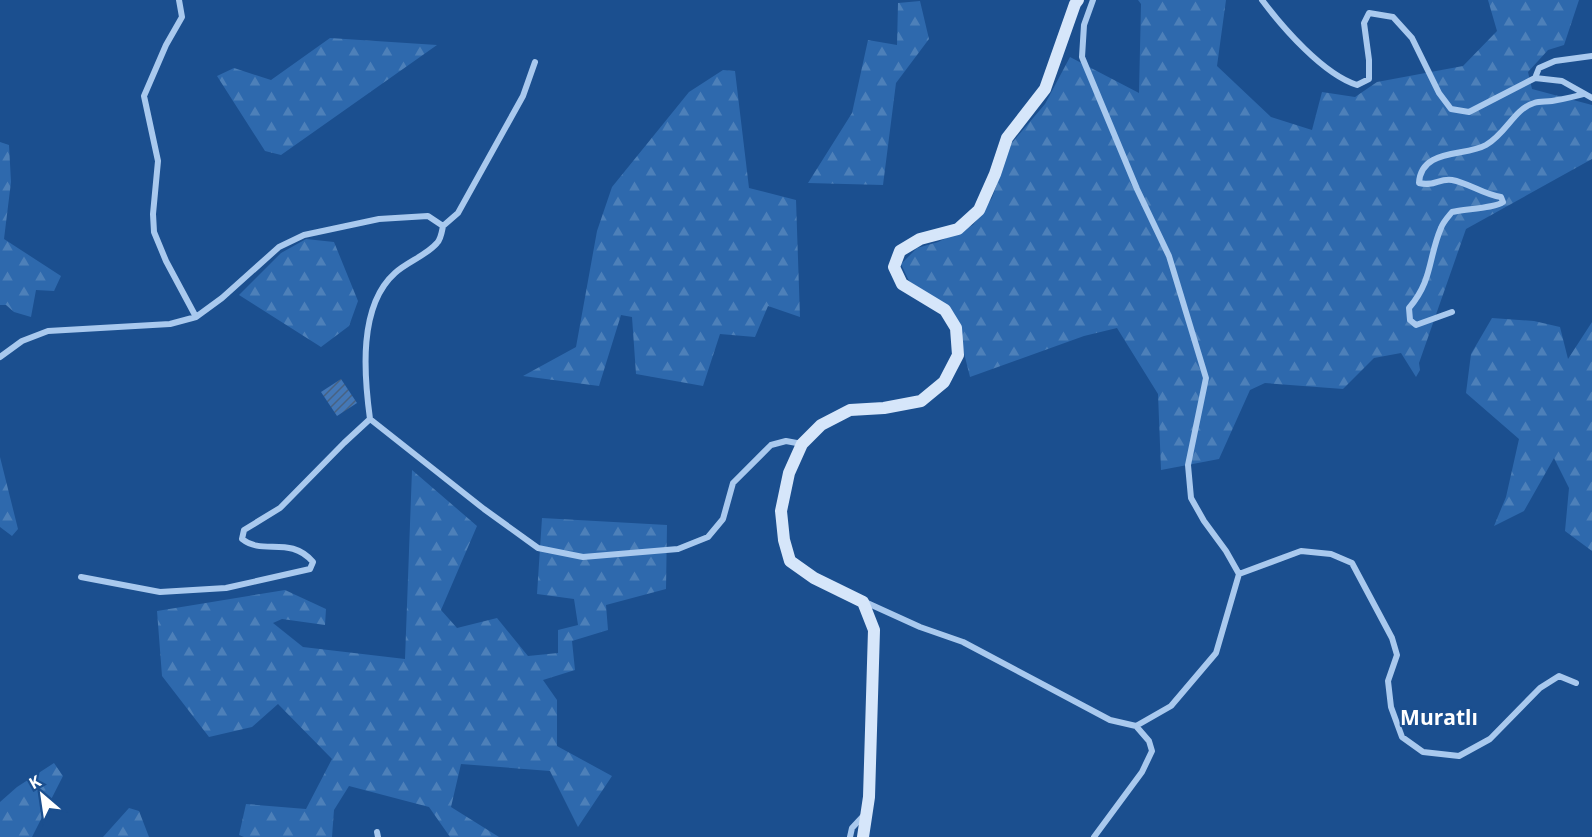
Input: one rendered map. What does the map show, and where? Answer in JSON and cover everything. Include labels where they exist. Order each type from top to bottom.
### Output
[{"type":"street","points":[[179,0],[182,17],[166,45],[144,96],[158,161],[153,214],[154,232],[166,261],[196,317]]},
{"type":"street","points":[[1078,0],[1045,89],[1007,138],[995,174],[979,210],[958,229],[920,239],[900,251],[894,267],[902,284],[945,310],[956,328],[958,355],[944,382],[921,401],[884,408],[850,410],[821,425],[801,444],[789,473],[782,511],[784,540],[790,561],[814,578],[920,627],[963,642],[1110,720],[1136,726],[1149,741],[1152,751],[1142,772],[1094,837]]},
{"type":"street","points":[[1093,0],[1084,25],[1082,57],[1137,189],[1169,256],[1206,378],[1188,465],[1191,498],[1204,521],[1226,550],[1239,574],[1216,652],[1171,706],[1136,726]]},
{"type":"street","points":[[1262,0],[1310,55],[1349,83],[1357,85],[1369,80],[1370,60],[1364,23],[1369,13],[1393,18],[1412,38],[1439,93],[1451,109],[1469,112],[1535,78],[1562,81],[1592,98]]},
{"type":"street","points":[[1535,78],[1539,68],[1555,61],[1592,56]]},
{"type":"street","points":[[535,62],[523,96],[458,213],[443,225],[438,242],[394,273],[375,298],[365,345],[370,419],[484,509],[538,548],[583,557],[678,549],[708,537],[723,519],[733,483],[771,445],[786,441],[801,444]]},
{"type":"street","points":[[1452,312],[1416,325],[1410,320],[1409,308],[1420,296],[1427,280],[1441,226],[1452,212],[1477,207],[1494,207],[1503,202],[1502,197],[1491,196],[1451,180],[1428,185],[1419,183],[1419,177],[1426,166],[1441,155],[1485,146],[1496,139],[1520,110],[1535,102],[1550,102],[1584,94]]},
{"type":"street","points":[[0,357],[22,340],[48,331],[170,324],[196,317],[222,298],[279,247],[304,235],[379,219],[428,216],[443,225]]},
{"type":"street","points":[[81,578],[160,592],[226,588],[310,569],[313,562],[300,549],[276,545],[250,546],[242,539],[244,530],[280,508],[344,442],[370,419]]},
{"type":"street","points":[[1239,574],[1301,550],[1330,554],[1352,563],[1392,638],[1397,655],[1388,681],[1391,707],[1402,737],[1423,752],[1459,756],[1490,739],[1540,688],[1559,676],[1576,683]]},
{"type":"street","points":[[863,602],[874,630],[869,796],[863,837]]},
{"type":"street","points":[[850,837],[852,828],[867,811]]},
{"type":"green space","points":[[1138,0],[1226,0],[1217,66],[1271,117],[1312,130],[1322,92],[1355,97],[1377,82],[1463,66],[1497,31],[1488,0],[1579,0],[1564,45],[1548,50],[1528,72],[1532,89],[1592,105],[1592,159],[1466,229],[1416,377],[1401,353],[1374,358],[1343,389],[1265,383],[1250,390],[1219,459],[1161,470],[1158,394],[1117,328],[1084,336],[970,377],[954,313],[909,281],[901,264],[917,248],[938,242],[973,225],[992,198],[1011,144],[1045,104],[1070,57],[1139,93],[1141,4]]},
{"type":"green space","points":[[920,1],[929,39],[896,83],[883,185],[808,183],[852,113],[868,40],[897,45],[898,3]]},
{"type":"green space","points":[[330,38],[437,45],[281,155],[265,151],[217,76],[234,68],[271,80]]},
{"type":"green space","points":[[723,70],[735,71],[749,188],[796,200],[800,317],[768,306],[755,337],[720,334],[703,386],[636,374],[632,317],[621,315],[599,386],[523,376],[576,347],[597,231],[612,187],[689,92]]},
{"type":"green space","points":[[0,142],[9,145],[11,182],[4,239],[61,276],[54,291],[36,290],[31,317],[14,312],[6,305],[0,305]]},
{"type":"green space","points":[[306,239],[334,242],[358,301],[349,326],[321,347],[239,295],[281,253]]},
{"type":"green space","points":[[1492,318],[1534,321],[1560,327],[1568,359],[1592,322],[1592,551],[1565,531],[1569,488],[1554,458],[1524,511],[1494,526],[1506,497],[1519,439],[1466,393],[1471,354]]},
{"type":"green space","points":[[0,457],[18,529],[12,536],[0,527]]},
{"type":"green space","points":[[412,470],[477,526],[441,610],[457,628],[497,618],[528,656],[558,653],[558,630],[578,625],[574,599],[537,594],[542,518],[667,525],[666,589],[606,605],[608,630],[572,641],[575,670],[543,680],[557,700],[557,746],[612,776],[578,827],[550,771],[461,764],[451,807],[499,837],[450,837],[429,807],[349,786],[334,810],[332,837],[244,837],[239,835],[246,804],[306,809],[332,759],[278,704],[252,727],[209,737],[162,676],[157,611],[285,590],[326,609],[325,625],[282,619],[273,623],[303,647],[405,659]]},
{"type":"green space","points":[[54,763],[63,776],[32,837],[0,837],[0,802],[17,787]]},
{"type":"green space","points":[[129,808],[139,811],[149,837],[103,837]]},
{"type":"building","points":[[341,379],[357,403],[337,416],[321,392]]},
{"type":"district","name":"Muratlı","points":[[1439,718]]}]
